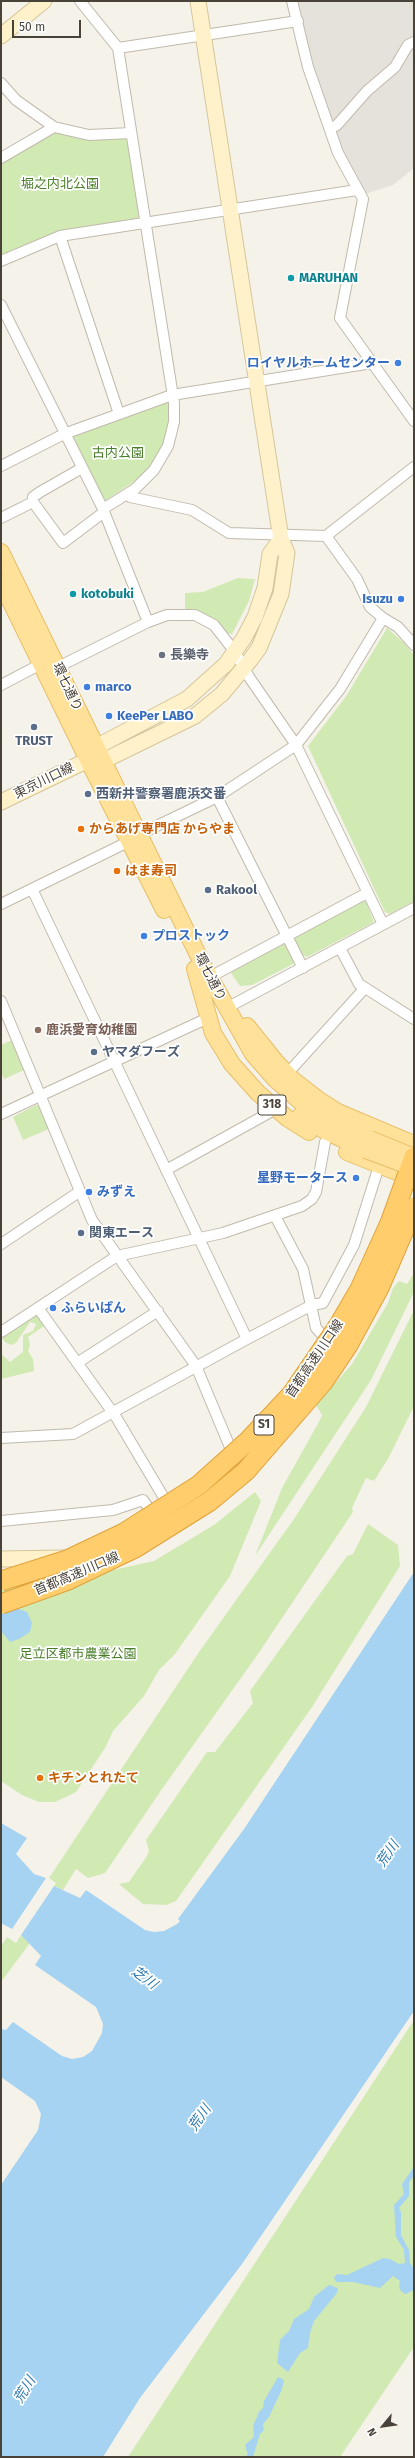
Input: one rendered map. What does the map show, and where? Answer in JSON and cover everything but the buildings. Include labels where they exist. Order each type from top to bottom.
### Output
[{"type":"highway","name":"首都高速川口線","points":[[1,1581],[67,1560],[130,1530],[199,1485],[237,1452],[262,1427],[310,1371],[360,1289],[390,1223],[413,1147]]},
{"type":"highway","name":"首都高速川口線","points":[[1,1604],[68,1580],[135,1548],[210,1501],[246,1471],[318,1388],[344,1351],[379,1288],[414,1208]]},
{"type":"highway","points":[[1,1594],[54,1577],[104,1555],[182,1510],[216,1484],[258,1445],[310,1385],[357,1313],[401,1225],[414,1208]]},
{"type":"highway","points":[[216,1484],[234,1475],[256,1454],[303,1400],[344,1345],[376,1285]]},
{"type":"main road","name":"環七通り","points":[[1,552],[58,667],[95,756],[135,838],[195,969],[232,1040],[257,1076],[310,1122],[368,1144],[413,1147]]},
{"type":"main road","name":"環七通り","points":[[1,582],[41,664],[95,756]]},
{"type":"main road","name":"環七通り","points":[[135,838],[253,1054],[275,1079],[316,1112],[368,1144],[406,1171]]},
{"type":"main road","name":"318","points":[[195,969],[213,1032],[236,1069],[276,1109],[325,1142],[379,1166],[406,1171],[414,1180]]},
{"type":"main road","name":"318","points":[[212,981],[234,1004],[262,1047],[288,1074],[319,1100],[338,1112],[413,1147]]},
{"type":"street","points":[[1,36],[44,1]]},
{"type":"street","points":[[80,1],[118,48],[172,395],[174,422],[168,446],[154,470],[127,494],[63,543],[33,502],[33,497],[82,468]]},
{"type":"street","points":[[95,756],[195,716],[222,694],[259,648],[281,594],[287,553],[280,537],[198,1]]},
{"type":"street","points":[[292,1],[308,67],[338,153],[363,199],[340,318],[414,422]]},
{"type":"street","points":[[118,48],[298,21]]},
{"type":"street","points":[[330,129],[337,125],[367,91],[395,67],[408,45],[414,42]]},
{"type":"street","points":[[1,83],[16,100],[54,127],[89,135],[131,133]]},
{"type":"street","points":[[1,158],[54,127]]},
{"type":"street","points":[[1,260],[60,236],[357,190]]},
{"type":"street","points":[[60,236],[119,414]]},
{"type":"street","points":[[1,304],[64,434],[104,511],[148,622]]},
{"type":"street","points":[[1,466],[64,434],[172,395],[372,364]]},
{"type":"street","points":[[127,494],[130,497],[192,510],[229,532],[280,537],[326,536],[414,467]]},
{"type":"street","points":[[1,518],[33,502]]},
{"type":"street","points":[[326,536],[357,579],[370,607],[383,618],[398,627],[414,645]]},
{"type":"street","points":[[95,756],[187,699],[213,678],[235,652],[258,610],[265,588],[270,554],[280,537]]},
{"type":"street","points":[[58,667],[148,622],[167,615],[195,615],[214,625],[235,652],[244,668],[296,745],[383,924]]},
{"type":"street","points":[[1,904],[217,797],[296,745],[340,689],[383,618]]},
{"type":"street","points":[[1,685],[41,664]]},
{"type":"street","name":"東京川口線","points":[[1,802],[95,756]]},
{"type":"street","points":[[217,797],[303,968]]},
{"type":"street","points":[[32,889],[247,1339]]},
{"type":"street","points":[[212,981],[287,936],[367,893]]},
{"type":"street","points":[[234,1004],[414,908]]},
{"type":"street","points":[[340,948],[359,984],[364,989],[414,1019]]},
{"type":"street","points":[[288,1074],[364,989]]},
{"type":"street","points":[[1,1001],[39,1096],[92,1220],[196,1366],[232,1452],[247,1474]]},
{"type":"street","points":[[1,1114],[208,1018]]},
{"type":"street","points":[[166,1170],[276,1109]]},
{"type":"street","points":[[1,1332],[117,1256],[223,1233],[302,1206],[312,1199],[316,1192],[325,1142]]},
{"type":"street","points":[[54,1557],[80,1551],[99,1543],[167,1503],[232,1452],[294,1383],[325,1338],[376,1236],[406,1171],[413,1147]]},
{"type":"street","points":[[1,1438],[73,1434],[247,1339],[312,1305],[323,1303],[346,1263],[379,1166]]},
{"type":"street","points":[[1,1559],[54,1557],[83,1559],[120,1551],[180,1527],[206,1509],[247,1474],[281,1441],[342,1367],[374,1316],[385,1293],[399,1222],[414,1180]]},
{"type":"street","points":[[1,1244],[79,1192]]},
{"type":"street","points":[[274,1216],[303,1270],[316,1328],[325,1338]]},
{"type":"street","points":[[38,1308],[113,1412],[180,1527]]},
{"type":"street","points":[[77,1363],[158,1311]]},
{"type":"street","points":[[1,1521],[113,1510],[143,1500],[152,1513]]},
{"type":"shaded area","points":[[296,1],[414,1],[414,168],[393,185],[365,194],[341,150],[312,60]]},
{"type":"green space","name":"堀之内北公園","points":[[53,132],[98,140],[123,138],[128,140],[140,217],[1,256],[1,163]]},
{"type":"green space","name":"古内公園","points":[[165,400],[169,403],[169,426],[162,448],[153,464],[141,477],[106,500],[103,499],[74,439],[74,434]]},
{"type":"green space","points":[[238,578],[255,579],[249,601],[232,634],[227,633],[220,624],[205,614],[185,609],[185,593],[203,592]]},
{"type":"green space","points":[[387,628],[403,642],[414,655],[414,901],[390,914],[385,912],[308,746],[347,695]]},
{"type":"green space","points":[[361,900],[366,902],[374,922],[307,957],[301,954],[294,939],[295,936]]},
{"type":"green space","points":[[284,942],[294,961],[293,964],[252,985],[240,986],[231,973],[233,970]]},
{"type":"green space","points":[[12,1040],[24,1070],[4,1079],[1,1072],[1,1045]]},
{"type":"green space","points":[[36,1105],[40,1107],[49,1129],[23,1140],[13,1117]]},
{"type":"green space","points":[[414,1273],[413,1294],[371,1380],[255,1556],[282,1488],[320,1420],[322,1415],[316,1405],[352,1364],[388,1303],[393,1288],[399,1281],[407,1284]]},
{"type":"green space","points":[[414,1310],[414,1406],[389,1457],[374,1481],[366,1478],[352,1508],[353,1512],[258,1654],[162,1789],[105,1873],[88,1878],[76,1869],[63,1890],[54,1886],[56,1883],[49,1878],[199,1652],[294,1519],[366,1407]]},
{"type":"green space","points":[[35,1315],[38,1315],[44,1326],[28,1337],[30,1345],[28,1351],[33,1359],[34,1371],[1,1379],[1,1354],[10,1362],[23,1352],[23,1335],[33,1331],[36,1324],[30,1322],[16,1343],[11,1345],[5,1342],[2,1338]]},
{"type":"green space","name":"足立区都市農業公園","points":[[255,1492],[261,1501],[230,1576],[175,1654],[159,1670],[144,1696],[113,1731],[105,1748],[76,1792],[55,1802],[39,1802],[22,1795],[1,1781],[1,1580],[55,1579],[104,1572],[154,1561],[214,1525]]},
{"type":"green space","points":[[368,1524],[398,1545],[400,1566],[312,1707],[176,1901],[166,1905],[143,1904],[119,1884],[129,1882],[147,1856],[149,1851],[146,1840],[207,1752],[215,1752],[253,1703],[250,1691],[347,1556],[353,1554]]},
{"type":"green space","points":[[21,1935],[30,1943],[1,1982],[1,1946],[7,1937],[16,1943]]},
{"type":"green space","points":[[414,2020],[414,2347],[340,2457],[128,2457]]},
{"type":"water","points":[[414,1572],[414,2011],[242,2264],[140,2398],[103,2457],[1,2457],[1,2185],[38,2130],[41,2114],[35,2101],[1,2077],[1,2029],[6,2030],[13,2022],[62,2056],[72,2059],[83,2057],[92,2051],[102,2033],[103,2024],[96,2007],[35,1965],[41,1956],[21,1935],[54,1886],[80,1898],[86,1890],[145,1930],[154,1932],[164,1931],[177,1924],[180,1921],[178,1919],[244,1829]]},
{"type":"water","points":[[16,1608],[27,1612],[32,1623],[30,1632],[19,1639],[10,1642],[1,1631],[1,1612]]},
{"type":"water","points":[[1,1823],[27,1838],[16,1854],[34,1874],[46,1878],[12,1929],[1,1923]]},
{"type":"water","points":[[414,2167],[414,2176],[409,2182],[409,2196],[399,2208],[401,2212],[401,2235],[409,2250],[410,2263],[414,2268],[414,2290],[406,2294],[402,2292],[399,2288],[400,2281],[393,2276],[380,2288],[353,2282],[336,2282],[334,2277],[337,2274],[347,2275],[383,2258],[390,2259],[399,2264],[405,2263],[404,2250],[396,2237],[394,2205],[404,2194],[402,2184]]},
{"type":"water","points":[[329,2285],[338,2288],[337,2293],[314,2321],[310,2333],[308,2348],[300,2353],[288,2372],[277,2363],[280,2340],[289,2331],[294,2319],[309,2309],[314,2297]]},
{"type":"water","points":[[278,2377],[284,2380],[282,2389],[269,2417],[263,2424],[264,2430],[260,2434],[253,2457],[241,2457],[248,2455],[245,2445],[254,2437],[253,2426],[259,2412],[263,2408],[264,2401]]},
{"type":"place","name":"MARUHAN","points":[[291,278]]},
{"type":"place","name":"ロイヤルホームセンター","points":[[398,363]]},
{"type":"place","name":"kotobuki","points":[[73,594]]},
{"type":"place","name":"Isuzu","points":[[401,599]]},
{"type":"place","name":"長樂寺","points":[[162,655]]},
{"type":"place","name":"marco","points":[[87,687]]},
{"type":"place","name":"KeePer LABO","points":[[109,716]]},
{"type":"place","name":"TRUST","points":[[34,727]]},
{"type":"place","name":"西新井警察署鹿浜交番","points":[[88,794]]},
{"type":"place","name":"からあげ専門店 からやま","points":[[81,829]]},
{"type":"place","name":"はま寿司","points":[[117,871]]},
{"type":"place","name":"Rakool","points":[[208,890]]},
{"type":"place","name":"プロストック","points":[[144,936]]},
{"type":"place","name":"鹿浜愛育幼稚園","points":[[38,1030]]},
{"type":"place","name":"ヤマダフーズ","points":[[94,1052]]},
{"type":"place","name":"星野モータース","points":[[356,1178]]},
{"type":"place","name":"みずえ","points":[[89,1192]]},
{"type":"place","name":"関東エース","points":[[81,1233]]},
{"type":"place","name":"ふらいぱん","points":[[53,1308]]},
{"type":"place","name":"キチンとれたて","points":[[40,1778]]},
{"type":"water label","name":"荒川","points":[[388,1854]]},
{"type":"water label","name":"芝川","points":[[144,1978]]},
{"type":"water label","name":"荒川","points":[[200,2118]]},
{"type":"water label","name":"荒川","points":[[25,2390]]}]
